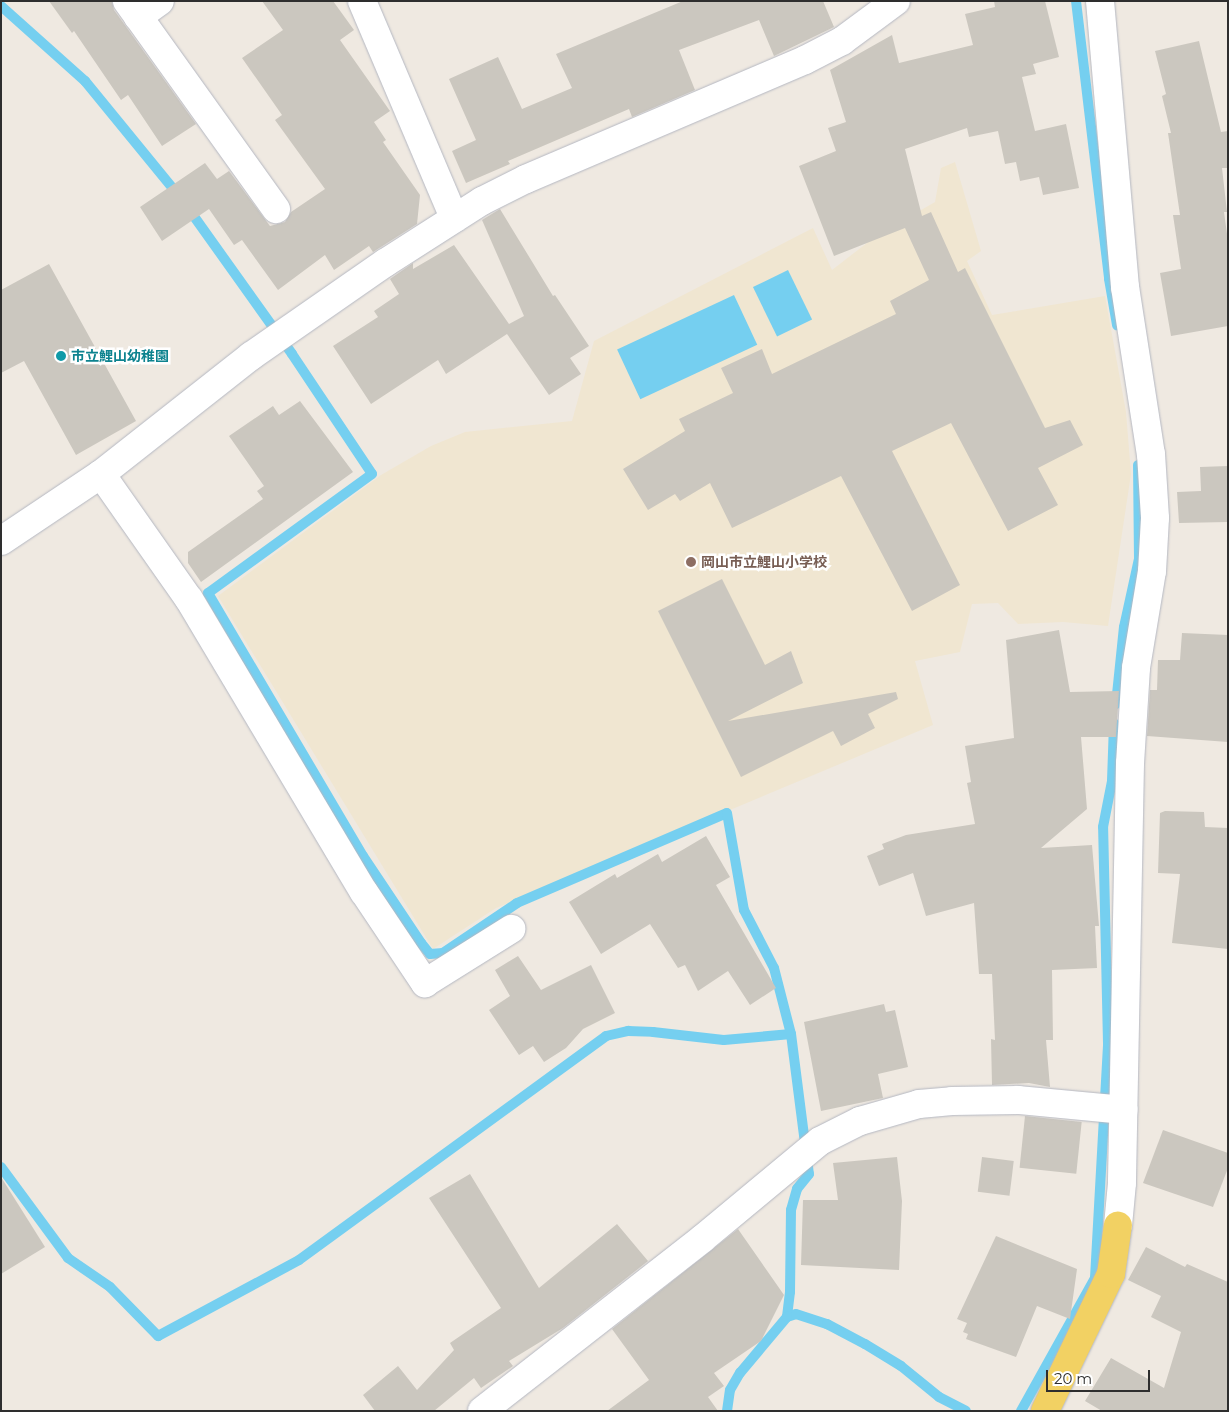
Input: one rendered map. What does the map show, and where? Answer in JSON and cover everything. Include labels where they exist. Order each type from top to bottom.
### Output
[{"type":"main road","points":[[1045,1411],[1112,1274],[1118,1225]]},
{"type":"street","points":[[160,1],[133,9],[276,209]]},
{"type":"street","points":[[362,1],[454,218]]},
{"type":"street","points":[[1,541],[101,474],[251,356],[384,263],[454,218],[526,179],[805,60],[842,41],[868,10],[896,1]]},
{"type":"street","points":[[1100,1],[1125,287],[1150,454],[1155,518],[1152,571],[1136,668],[1130,764],[1124,1110],[1118,1225]]},
{"type":"street","points":[[101,474],[189,599],[364,892],[425,982],[511,929]]},
{"type":"street","points":[[482,1411],[702,1239],[820,1141],[860,1121],[919,1104],[952,1101],[1018,1100],[1124,1110]]},
{"type":"shaded area","name":"岡山市立鯉山小学校","points":[[955,162],[981,251],[967,261],[992,315],[1105,296],[1126,412],[1131,474],[1108,626],[1063,622],[1018,624],[998,603],[972,604],[960,652],[915,661],[933,725],[496,908],[433,949],[218,596],[381,475],[431,446],[465,432],[572,421],[594,341],[813,228],[832,270],[876,236],[935,202],[941,168]]},
{"type":"water","points":[[788,270],[812,319],[777,337],[753,287]]},
{"type":"water","points":[[734,295],[757,345],[640,399],[617,350]]},
{"type":"building","points":[[49,1],[112,1],[114,10],[196,124],[162,146],[128,95],[121,100],[74,31],[72,33]]},
{"type":"building","points":[[262,1],[333,1],[354,30],[340,40],[390,111],[374,122],[386,140],[383,142],[420,195],[417,224],[373,252],[369,246],[334,270],[325,255],[278,290],[242,240],[234,245],[209,209],[162,241],[140,207],[205,163],[217,179],[229,171],[270,226],[285,222],[291,212],[325,189],[275,120],[282,115],[242,58],[283,30]]},
{"type":"building","points":[[683,1],[823,1],[834,27],[774,56],[759,20],[679,50],[695,90],[632,117],[629,109],[508,161],[510,164],[466,183],[452,151],[476,140],[449,79],[498,57],[522,109],[572,88],[556,54]]},
{"type":"building","points":[[994,1],[1045,1],[1059,57],[1033,64],[1036,74],[1022,77],[1035,131],[1066,124],[1079,188],[1043,195],[1039,177],[1020,181],[1016,162],[1005,164],[998,131],[969,137],[967,128],[905,149],[922,216],[931,212],[958,272],[965,268],[1045,428],[1070,420],[1083,445],[1038,468],[1058,505],[1008,531],[951,423],[892,451],[960,585],[912,611],[841,476],[732,528],[710,483],[680,501],[675,494],[648,510],[623,469],[685,431],[679,419],[733,393],[721,368],[762,349],[772,374],[896,314],[890,301],[929,280],[905,228],[834,256],[799,166],[836,151],[828,128],[846,122],[830,70],[892,35],[899,63],[973,45],[965,14],[995,7]]},
{"type":"building","points":[[1199,41],[1221,132],[1228,131],[1228,168],[1222,168],[1227,212],[1224,212],[1228,241],[1228,326],[1171,336],[1160,273],[1181,269],[1173,215],[1180,215],[1168,133],[1171,133],[1162,96],[1166,94],[1155,51]]},
{"type":"building","points":[[500,209],[553,296],[555,295],[589,346],[570,358],[581,374],[549,395],[507,334],[446,374],[438,360],[371,404],[333,346],[378,317],[374,311],[399,294],[390,279],[413,263],[413,269],[454,245],[509,324],[524,316],[482,220]]},
{"type":"building","name":"市立鯉山幼稚園","points":[[49,264],[136,421],[76,455],[24,361],[1,373],[1,290]]},
{"type":"building","points":[[300,401],[353,472],[201,582],[188,563],[188,552],[263,499],[257,491],[264,486],[229,436],[273,406],[279,415]]},
{"type":"building","points":[[1228,466],[1228,522],[1179,523],[1177,492],[1201,491],[1200,467]]},
{"type":"building","points":[[722,579],[765,665],[791,651],[803,683],[728,721],[896,692],[898,699],[868,714],[875,728],[841,746],[833,731],[741,777],[658,611]]},
{"type":"building","points":[[1059,630],[1070,692],[1119,691],[1116,737],[1081,737],[1087,809],[1041,848],[1092,845],[1099,926],[1095,926],[1097,968],[1052,970],[1053,1040],[1046,1040],[1050,1087],[1029,1083],[992,1085],[991,1039],[995,1040],[992,974],[979,974],[974,903],[926,916],[913,873],[879,886],[867,856],[884,849],[882,844],[906,835],[975,824],[967,783],[971,782],[965,746],[1014,738],[1006,640]]},
{"type":"building","points":[[1182,633],[1228,635],[1228,742],[1147,736],[1150,690],[1157,690],[1158,660],[1180,660]]},
{"type":"building","points":[[1165,811],[1204,812],[1205,827],[1228,828],[1228,949],[1172,943],[1180,874],[1158,873],[1160,813]]},
{"type":"building","points":[[706,836],[730,877],[716,885],[776,988],[750,1005],[728,971],[698,991],[685,965],[678,968],[650,924],[601,954],[569,902],[615,874],[617,878],[658,854],[662,862]]},
{"type":"building","points":[[518,956],[541,990],[591,965],[615,1013],[583,1029],[566,1048],[544,1062],[533,1046],[519,1055],[489,1010],[510,996],[495,970]]},
{"type":"building","points":[[884,1004],[886,1012],[895,1010],[908,1067],[878,1074],[883,1098],[821,1111],[804,1022]]},
{"type":"building","points":[[1025,1116],[1082,1122],[1076,1174],[1020,1168]]},
{"type":"building","points":[[1163,1130],[1228,1153],[1228,1168],[1213,1207],[1143,1183]]},
{"type":"building","points":[[897,1157],[902,1201],[899,1270],[801,1265],[803,1200],[838,1200],[833,1163]]},
{"type":"building","points":[[982,1157],[1014,1161],[1009,1196],[978,1192]]},
{"type":"building","points":[[470,1174],[539,1288],[617,1224],[648,1261],[563,1328],[509,1361],[513,1366],[481,1388],[474,1378],[434,1411],[375,1411],[363,1395],[398,1366],[417,1390],[454,1350],[450,1343],[501,1308],[429,1198]]},
{"type":"building","points":[[1,1177],[45,1247],[1,1274]]},
{"type":"building","points":[[738,1229],[784,1295],[761,1341],[714,1373],[724,1386],[708,1397],[718,1411],[607,1411],[649,1380],[612,1329]]},
{"type":"building","points":[[996,1236],[1077,1269],[1070,1319],[1037,1306],[1016,1357],[966,1339],[968,1334],[963,1332],[967,1323],[957,1319]]},
{"type":"building","points":[[1146,1247],[1185,1267],[1187,1264],[1228,1282],[1228,1411],[1102,1411],[1085,1401],[1111,1358],[1164,1388],[1181,1332],[1151,1317],[1161,1296],[1128,1280]]},
{"type":"waterway","points":[[1076,1],[1109,279],[1117,325]]},
{"type":"waterway","points":[[1,6],[85,81],[179,196]]},
{"type":"waterway","points":[[188,208],[292,354],[372,474],[208,593],[363,856],[421,943],[430,954],[443,953],[517,903],[727,813],[744,910],[774,968],[791,1034]]},
{"type":"waterway","points":[[1116,704],[1124,627],[1139,559],[1138,465]]},
{"type":"waterway","points":[[1021,1411],[1095,1278],[1108,1043],[1103,827],[1112,781],[1114,723]]},
{"type":"waterway","points":[[1,1167],[68,1258],[110,1287],[158,1336],[299,1260],[606,1036],[628,1031],[724,1040],[791,1034],[809,1174],[797,1189],[791,1210],[790,1292],[787,1317]]},
{"type":"waterway","points":[[727,1411],[730,1390],[740,1373],[787,1317],[796,1314],[827,1324],[865,1344],[901,1366],[939,1397],[966,1411]]},
{"type":"place","name":"市立鯉山幼稚園","points":[[61,356]]},
{"type":"place","name":"岡山市立鯉山小学校","points":[[691,562]]}]
